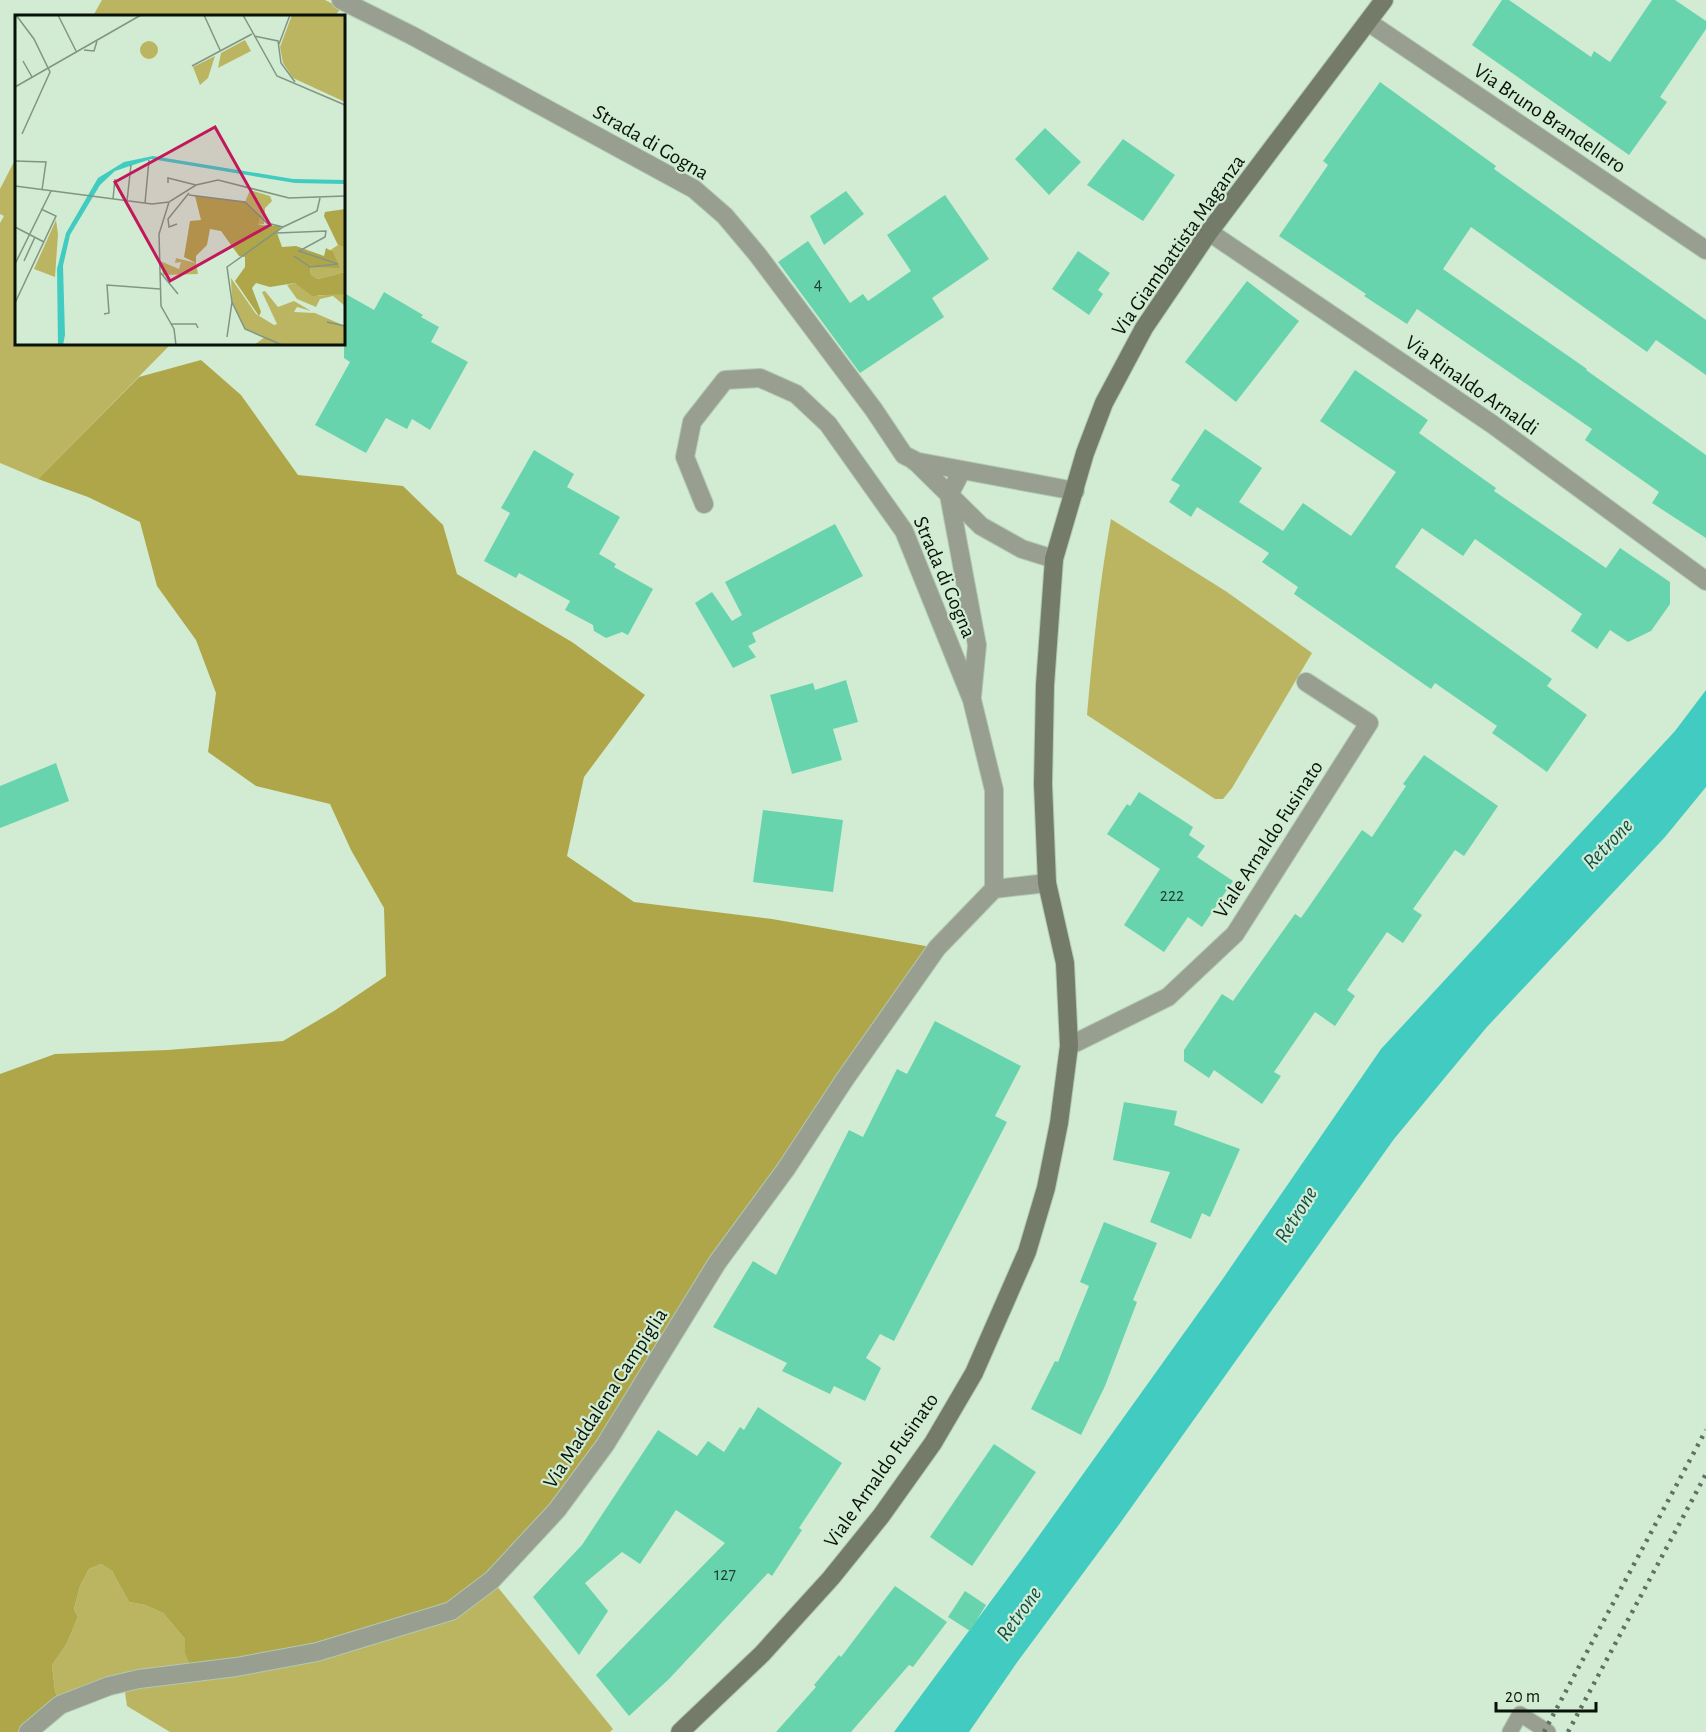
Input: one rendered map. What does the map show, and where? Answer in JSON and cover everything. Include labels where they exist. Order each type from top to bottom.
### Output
[{"type":"street","name":"Strada di Gogna","points":[[341,0],[411,35],[694,189],[725,216],[757,254],[904,455],[914,460],[981,526],[1022,549],[1054,559]]},
{"type":"street","name":"Via Giambattista Maganza","points":[[1045,685],[1054,559],[1085,453],[1104,403],[1144,328],[1209,232],[1384,0]]},
{"type":"street","name":"Via Bruno Brandellero","points":[[1368,22],[1706,250]]},
{"type":"street","name":"Via Rinaldo Arnaldi","points":[[1209,232],[1492,424],[1706,581]]},
{"type":"street","name":"Strada di Gogna","points":[[704,504],[684,457],[692,422],[725,380],[760,378],[796,394],[828,424],[904,531],[972,700],[994,790],[994,889]]},
{"type":"street","points":[[914,460],[1075,491]]},
{"type":"street","name":"Strada di Gogna","points":[[962,470],[949,495],[978,645],[972,700]]},
{"type":"street","name":"Viale Arnaldo Fusinato","points":[[1069,1046],[1168,997],[1235,934],[1370,723],[1306,682]]},
{"type":"street","name":"Viale Arnaldo Fusinato","points":[[680,1732],[762,1654],[831,1578],[881,1516],[933,1443],[974,1373],[1027,1252],[1046,1188],[1059,1123],[1069,1046],[1065,963],[1047,883],[1043,784],[1045,685]]},
{"type":"street","points":[[994,889],[1047,883]]},
{"type":"street","name":"Via Maddalena Campiglia","points":[[28,1732],[60,1705],[109,1686],[139,1679],[236,1667],[317,1652],[451,1611],[492,1580],[557,1510],[592,1463],[717,1263],[786,1170],[858,1060],[937,948],[994,889]]},
{"type":"lane","points":[[1510,1732],[1520,1714],[1548,1732]]},
{"type":"shaded area","points":[[102,0],[325,0],[341,8],[336,15],[94,15]]},
{"type":"shaded area","points":[[15,160],[15,345],[170,345],[38,479],[0,463],[0,223],[4,216],[0,214],[0,189]]},
{"type":"shaded area","points":[[201,360],[241,395],[298,475],[403,486],[443,525],[457,574],[572,642],[645,695],[584,777],[567,856],[634,902],[772,919],[937,948],[605,1445],[492,1580],[395,1629],[193,1671],[185,1653],[185,1639],[163,1613],[145,1605],[129,1602],[112,1571],[101,1564],[89,1569],[80,1586],[74,1609],[78,1617],[66,1645],[52,1665],[55,1691],[60,1705],[28,1732],[0,1732],[0,1074],[55,1054],[168,1050],[283,1041],[334,1011],[386,976],[384,908],[351,850],[330,804],[256,786],[208,752],[216,693],[196,640],[157,586],[140,522],[88,497],[38,479],[139,377]]},
{"type":"shaded area","points":[[1111,519],[1227,592],[1312,653],[1232,788],[1223,799],[1215,799],[1087,715],[1094,641]]},
{"type":"shaded area","points":[[101,1564],[112,1571],[129,1602],[145,1605],[163,1613],[185,1639],[185,1653],[492,1580],[613,1729],[610,1732],[170,1732],[127,1706],[125,1693],[136,1682],[60,1705],[55,1691],[52,1665],[66,1645],[78,1617],[74,1609],[80,1586],[89,1569]]},
{"type":"water","name":"Retrone","points":[[1706,690],[1706,787],[1665,837],[1486,1028],[1394,1139],[969,1732],[894,1732],[1028,1551],[1222,1280],[1381,1049],[1675,731]]},
{"type":"building","points":[[1502,0],[1509,0],[1591,57],[1594,51],[1610,62],[1652,0],[1675,0],[1706,21],[1706,29],[1660,97],[1667,102],[1629,155],[1472,45]]},
{"type":"building","points":[[1380,82],[1496,166],[1494,169],[1706,320],[1706,375],[1656,340],[1647,352],[1471,227],[1443,269],[1706,455],[1706,538],[1652,503],[1659,492],[1585,440],[1592,429],[1417,309],[1407,324],[1279,236],[1328,165],[1323,161]]},
{"type":"building","points":[[1045,128],[1081,162],[1049,195],[1015,159]]},
{"type":"building","points":[[1123,139],[1175,175],[1143,221],[1087,185]]},
{"type":"building","points":[[846,191],[864,214],[824,245],[810,216]]},
{"type":"building","points":[[945,195],[989,259],[932,298],[944,317],[860,373],[778,262],[808,241],[850,303],[863,294],[868,301],[911,271],[887,235]]},
{"type":"building","points":[[1078,251],[1110,273],[1098,290],[1103,294],[1089,315],[1052,289]]},
{"type":"building","points":[[1247,281],[1299,321],[1236,402],[1185,362]]},
{"type":"building","points":[[384,292],[439,327],[431,342],[468,362],[430,430],[412,419],[407,429],[386,418],[366,453],[315,425],[350,362],[344,358],[345,294],[374,310]]},
{"type":"building","points":[[1355,370],[1428,420],[1419,433],[1496,488],[1494,491],[1606,568],[1620,548],[1670,582],[1670,604],[1651,631],[1628,642],[1610,630],[1597,649],[1571,631],[1582,614],[1475,539],[1463,556],[1422,528],[1395,567],[1552,679],[1547,686],[1587,715],[1547,772],[1492,733],[1497,726],[1435,683],[1431,689],[1294,594],[1298,587],[1262,562],[1269,553],[1197,507],[1191,517],[1169,502],[1180,485],[1171,480],[1205,429],[1262,468],[1239,502],[1283,531],[1303,503],[1351,536],[1396,472],[1320,421]]},
{"type":"building","points":[[534,450],[574,474],[567,487],[620,517],[599,554],[616,564],[614,567],[653,589],[628,635],[622,632],[606,638],[594,631],[593,625],[565,610],[570,601],[519,573],[516,578],[484,561],[510,513],[501,508]]},
{"type":"building","points":[[835,524],[863,576],[752,633],[756,642],[748,646],[756,657],[733,668],[695,603],[712,592],[732,621],[742,615],[725,582]]},
{"type":"building","points":[[846,680],[858,722],[833,729],[842,760],[792,774],[770,695],[813,683],[815,690]]},
{"type":"building","points":[[1424,755],[1498,806],[1464,856],[1455,850],[1413,909],[1422,915],[1403,943],[1387,932],[1347,990],[1355,996],[1335,1026],[1315,1012],[1274,1072],[1281,1076],[1262,1104],[1214,1070],[1209,1078],[1184,1061],[1184,1050],[1222,994],[1233,1001],[1295,914],[1301,918],[1362,830],[1372,837],[1406,786],[1403,784]]},
{"type":"building","points":[[56,763],[69,801],[0,828],[0,786]]},
{"type":"building","points":[[1139,792],[1193,827],[1189,835],[1205,846],[1197,857],[1233,881],[1202,927],[1188,917],[1164,952],[1124,925],[1160,869],[1107,834],[1127,804],[1130,806]]},
{"type":"building","points":[[763,810],[843,820],[833,892],[753,882]]},
{"type":"building","points":[[935,1021],[1021,1066],[995,1116],[1007,1122],[894,1341],[880,1334],[866,1358],[881,1368],[865,1401],[834,1386],[830,1394],[782,1371],[787,1363],[713,1327],[753,1261],[776,1275],[849,1130],[863,1137],[897,1069],[907,1074]]},
{"type":"building","points":[[1124,1102],[1177,1111],[1174,1125],[1240,1149],[1210,1217],[1202,1213],[1191,1239],[1150,1222],[1170,1172],[1113,1160]]},
{"type":"building","points":[[1104,1222],[1157,1243],[1133,1300],[1137,1302],[1105,1386],[1081,1435],[1031,1409],[1055,1361],[1058,1362],[1089,1286],[1080,1282]]},
{"type":"building","points":[[758,1407],[842,1463],[799,1528],[802,1530],[772,1576],[768,1573],[669,1679],[629,1716],[596,1675],[725,1543],[676,1510],[640,1564],[622,1552],[585,1583],[608,1611],[579,1655],[533,1597],[582,1545],[658,1430],[697,1456],[708,1441],[724,1452],[740,1427],[744,1430]]},
{"type":"building","points":[[994,1444],[1036,1472],[972,1566],[930,1537]]},
{"type":"building","points":[[895,1586],[947,1622],[913,1667],[909,1665],[851,1732],[776,1732],[816,1687],[814,1685],[839,1655],[841,1657]]},
{"type":"building","points":[[965,1591],[986,1605],[970,1631],[948,1617]]},
{"type":"railway","points":[[1544,1732],[1706,1430]]},
{"type":"railway","points":[[1568,1732],[1706,1474]]}]
